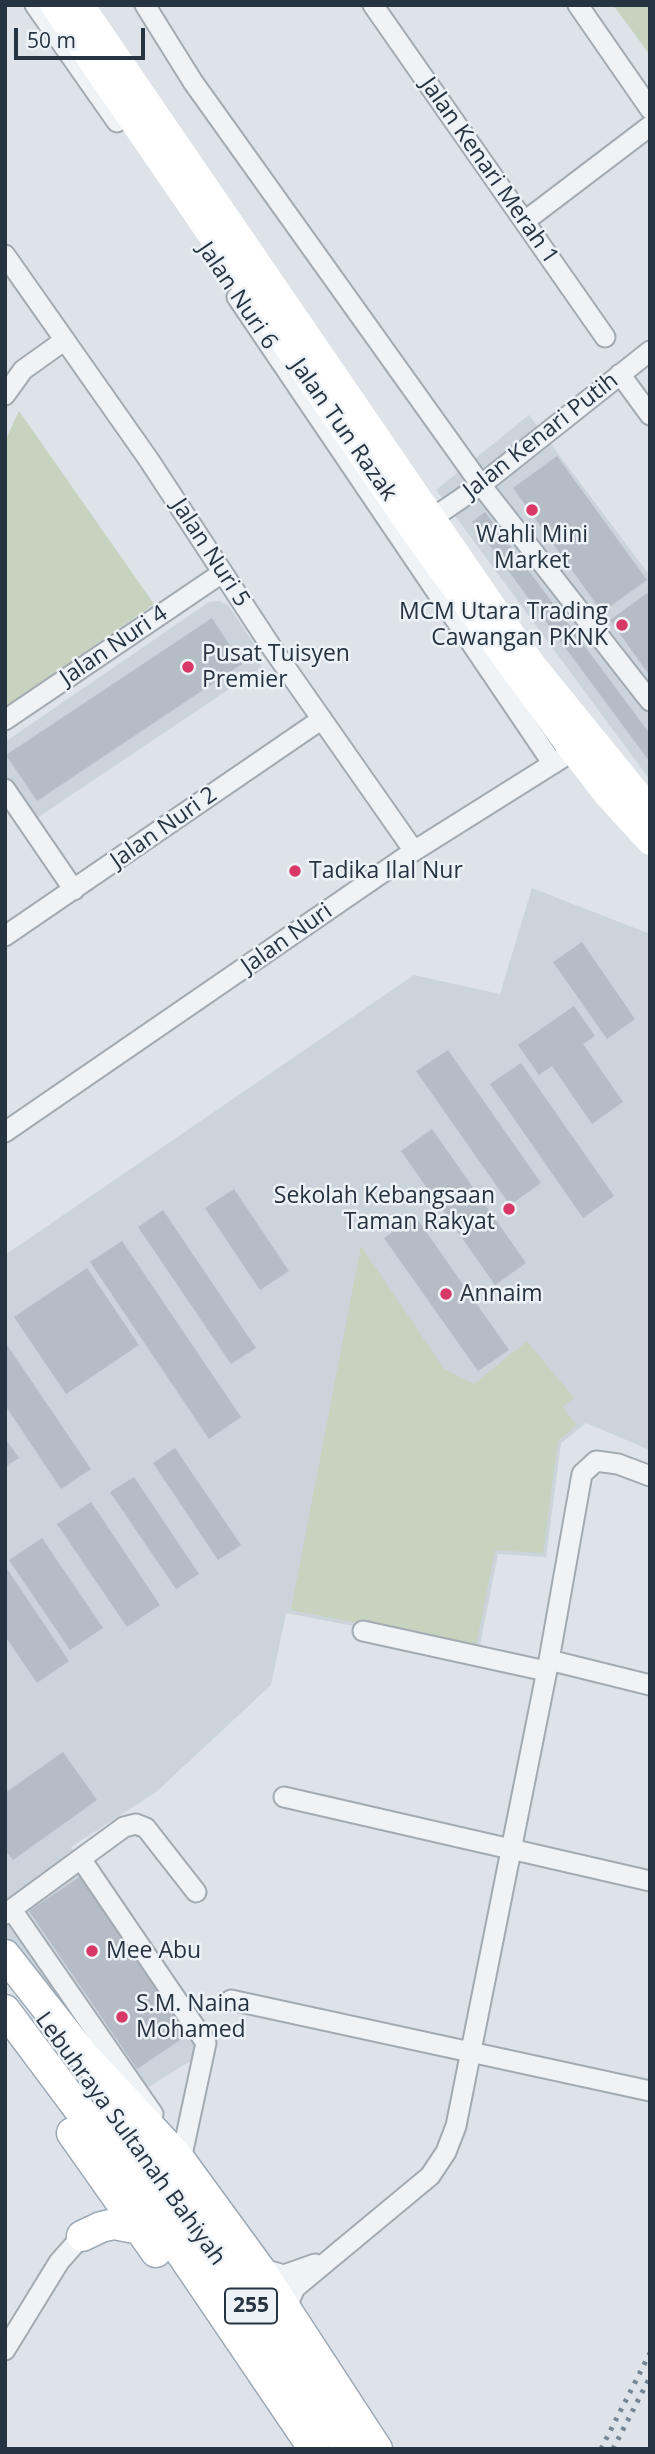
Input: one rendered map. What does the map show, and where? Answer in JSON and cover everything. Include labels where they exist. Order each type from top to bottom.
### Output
[{"type":"main road","name":"Jalan Tun Razak","points":[[53,5],[415,533],[563,757],[650,842]]},
{"type":"main road","name":"Jalan Tun Razak","points":[[81,5],[533,665],[650,809]]},
{"type":"main road","points":[[5,1955],[85,2057],[150,2168],[140,2229],[291,2449]]},
{"type":"main road","name":"Lebuhraya Sultanah Bahiyah","points":[[5,1968],[349,2449]]},
{"type":"main road","name":"Lebuhraya Sultanah Bahiyah","points":[[5,2010],[150,2168],[314,2449]]},
{"type":"main road","points":[[5,2035],[259,2268],[377,2449]]},
{"type":"main road","points":[[82,2236],[105,2204],[150,2168]]},
{"type":"main road","points":[[82,2236],[114,2224],[140,2229]]},
{"type":"street","name":"Jalan Nuri 6","points":[[35,5],[563,757]]},
{"type":"street","points":[[145,5],[193,82],[481,485],[650,701]]},
{"type":"street","name":"Jalan Kenari Merah 1","points":[[373,5],[606,337]]},
{"type":"street","points":[[578,5],[650,109]]},
{"type":"street","points":[[525,221],[650,126]]},
{"type":"street","name":"Jalan Nuri 5","points":[[5,255],[414,851]]},
{"type":"street","points":[[5,395],[23,370],[65,340]]},
{"type":"street","name":"Jalan Kenari Putih","points":[[431,519],[481,485],[650,351]]},
{"type":"street","points":[[620,374],[650,415]]},
{"type":"street","name":"Jalan Nuri 4","points":[[5,720],[222,573]]},
{"type":"street","name":"Jalan Nuri 2","points":[[5,936],[323,719]]},
{"type":"street","name":"Jalan Nuri","points":[[5,1132],[414,851],[563,757]]},
{"type":"street","points":[[5,789],[74,890]]},
{"type":"street","points":[[290,2318],[290,2299],[295,2288],[430,2176],[446,2152],[456,2126],[582,1474],[596,1461],[618,1464],[650,1476]]},
{"type":"street","points":[[363,1631],[650,1685]]},
{"type":"street","points":[[284,1797],[650,1881]]},
{"type":"street","points":[[150,2168],[9,1912],[124,1827],[136,1824],[146,1828],[196,1892]]},
{"type":"street","points":[[81,1859],[206,2043],[150,2168]]},
{"type":"street","points":[[232,2000],[650,2091]]},
{"type":"street","points":[[5,2350],[59,2262],[82,2236]]},
{"type":"street","points":[[259,2268],[284,2275],[329,2258]]},
{"type":"shaded area","points":[[529,415],[650,576],[650,780],[436,490]]},
{"type":"shaded area","points":[[219,601],[228,605],[259,651],[254,655],[262,667],[34,820],[5,778],[5,742],[209,602]]},
{"type":"shaded area","points":[[532,888],[650,934],[650,1450],[586,1423],[561,1443],[546,1557],[498,1554],[479,1650],[286,1613],[271,1685],[156,1792],[71,1847],[210,2049],[132,2097],[5,1936],[5,1255],[414,975],[500,994]]},
{"type":"green space","points":[[613,5],[650,5],[650,55]]},
{"type":"green space","points":[[19,411],[154,604],[5,708],[5,441]]},
{"type":"green space","points":[[361,1246],[444,1369],[474,1384],[527,1341],[574,1398],[562,1407],[577,1425],[558,1441],[543,1553],[495,1550],[476,1646],[291,1610]]},
{"type":"building","points":[[557,456],[647,580],[602,612],[513,488]]},
{"type":"building","points":[[485,512],[650,734],[650,762],[472,522]]},
{"type":"building","points":[[650,591],[650,676],[610,620]]},
{"type":"building","points":[[212,618],[242,664],[37,801],[6,755]]},
{"type":"building","points":[[582,942],[635,1019],[607,1039],[553,962]]},
{"type":"building","points":[[574,1006],[595,1036],[583,1044],[623,1102],[592,1124],[552,1066],[539,1075],[518,1045]]},
{"type":"building","points":[[448,1050],[541,1183],[510,1205],[416,1071]]},
{"type":"building","points":[[521,1063],[614,1196],[583,1218],[490,1084]]},
{"type":"building","points":[[432,1129],[526,1263],[495,1285],[401,1151]]},
{"type":"building","points":[[234,1189],[289,1271],[260,1290],[205,1208]]},
{"type":"building","points":[[163,1210],[256,1348],[231,1364],[138,1227]]},
{"type":"building","name":"Annaim","points":[[415,1216],[509,1350],[478,1371],[384,1238]]},
{"type":"building","points":[[122,1241],[241,1417],[209,1439],[90,1262]]},
{"type":"building","points":[[87,1268],[139,1345],[66,1394],[14,1317]]},
{"type":"building","points":[[5,1342],[91,1469],[61,1489],[5,1405]]},
{"type":"building","points":[[5,1438],[19,1458],[5,1467]]},
{"type":"building","points":[[175,1448],[241,1545],[218,1560],[153,1463]]},
{"type":"building","points":[[134,1477],[199,1574],[176,1589],[110,1492]]},
{"type":"building","points":[[91,1502],[160,1605],[127,1627],[57,1524]]},
{"type":"building","points":[[42,1538],[103,1628],[70,1650],[9,1560]]},
{"type":"building","points":[[5,1566],[69,1661],[37,1683],[5,1636]]},
{"type":"building","points":[[63,1752],[97,1800],[13,1860],[5,1850],[5,1793]]},
{"type":"building","points":[[84,1874],[192,2032],[137,2069],[29,1911]]},
{"type":"railway","points":[[601,2449],[650,2353]]},
{"type":"railway","points":[[613,2449],[650,2377]]},
{"type":"place","name":"Wahli Mini Market","points":[[532,510]]},
{"type":"place","name":"MCM Utara Trading Cawangan PKNK","points":[[622,625]]},
{"type":"place","name":"Pusat Tuisyen Premier","points":[[188,667]]},
{"type":"place","name":"Tadika Ilal Nur","points":[[295,871]]},
{"type":"place","name":"Sekolah Kebangsaan Taman Rakyat","points":[[509,1209]]},
{"type":"place","name":"Annaim","points":[[446,1294]]},
{"type":"place","name":"Mee Abu","points":[[92,1951]]},
{"type":"place","name":"S.M. Naina Mohamed","points":[[122,2017]]}]
